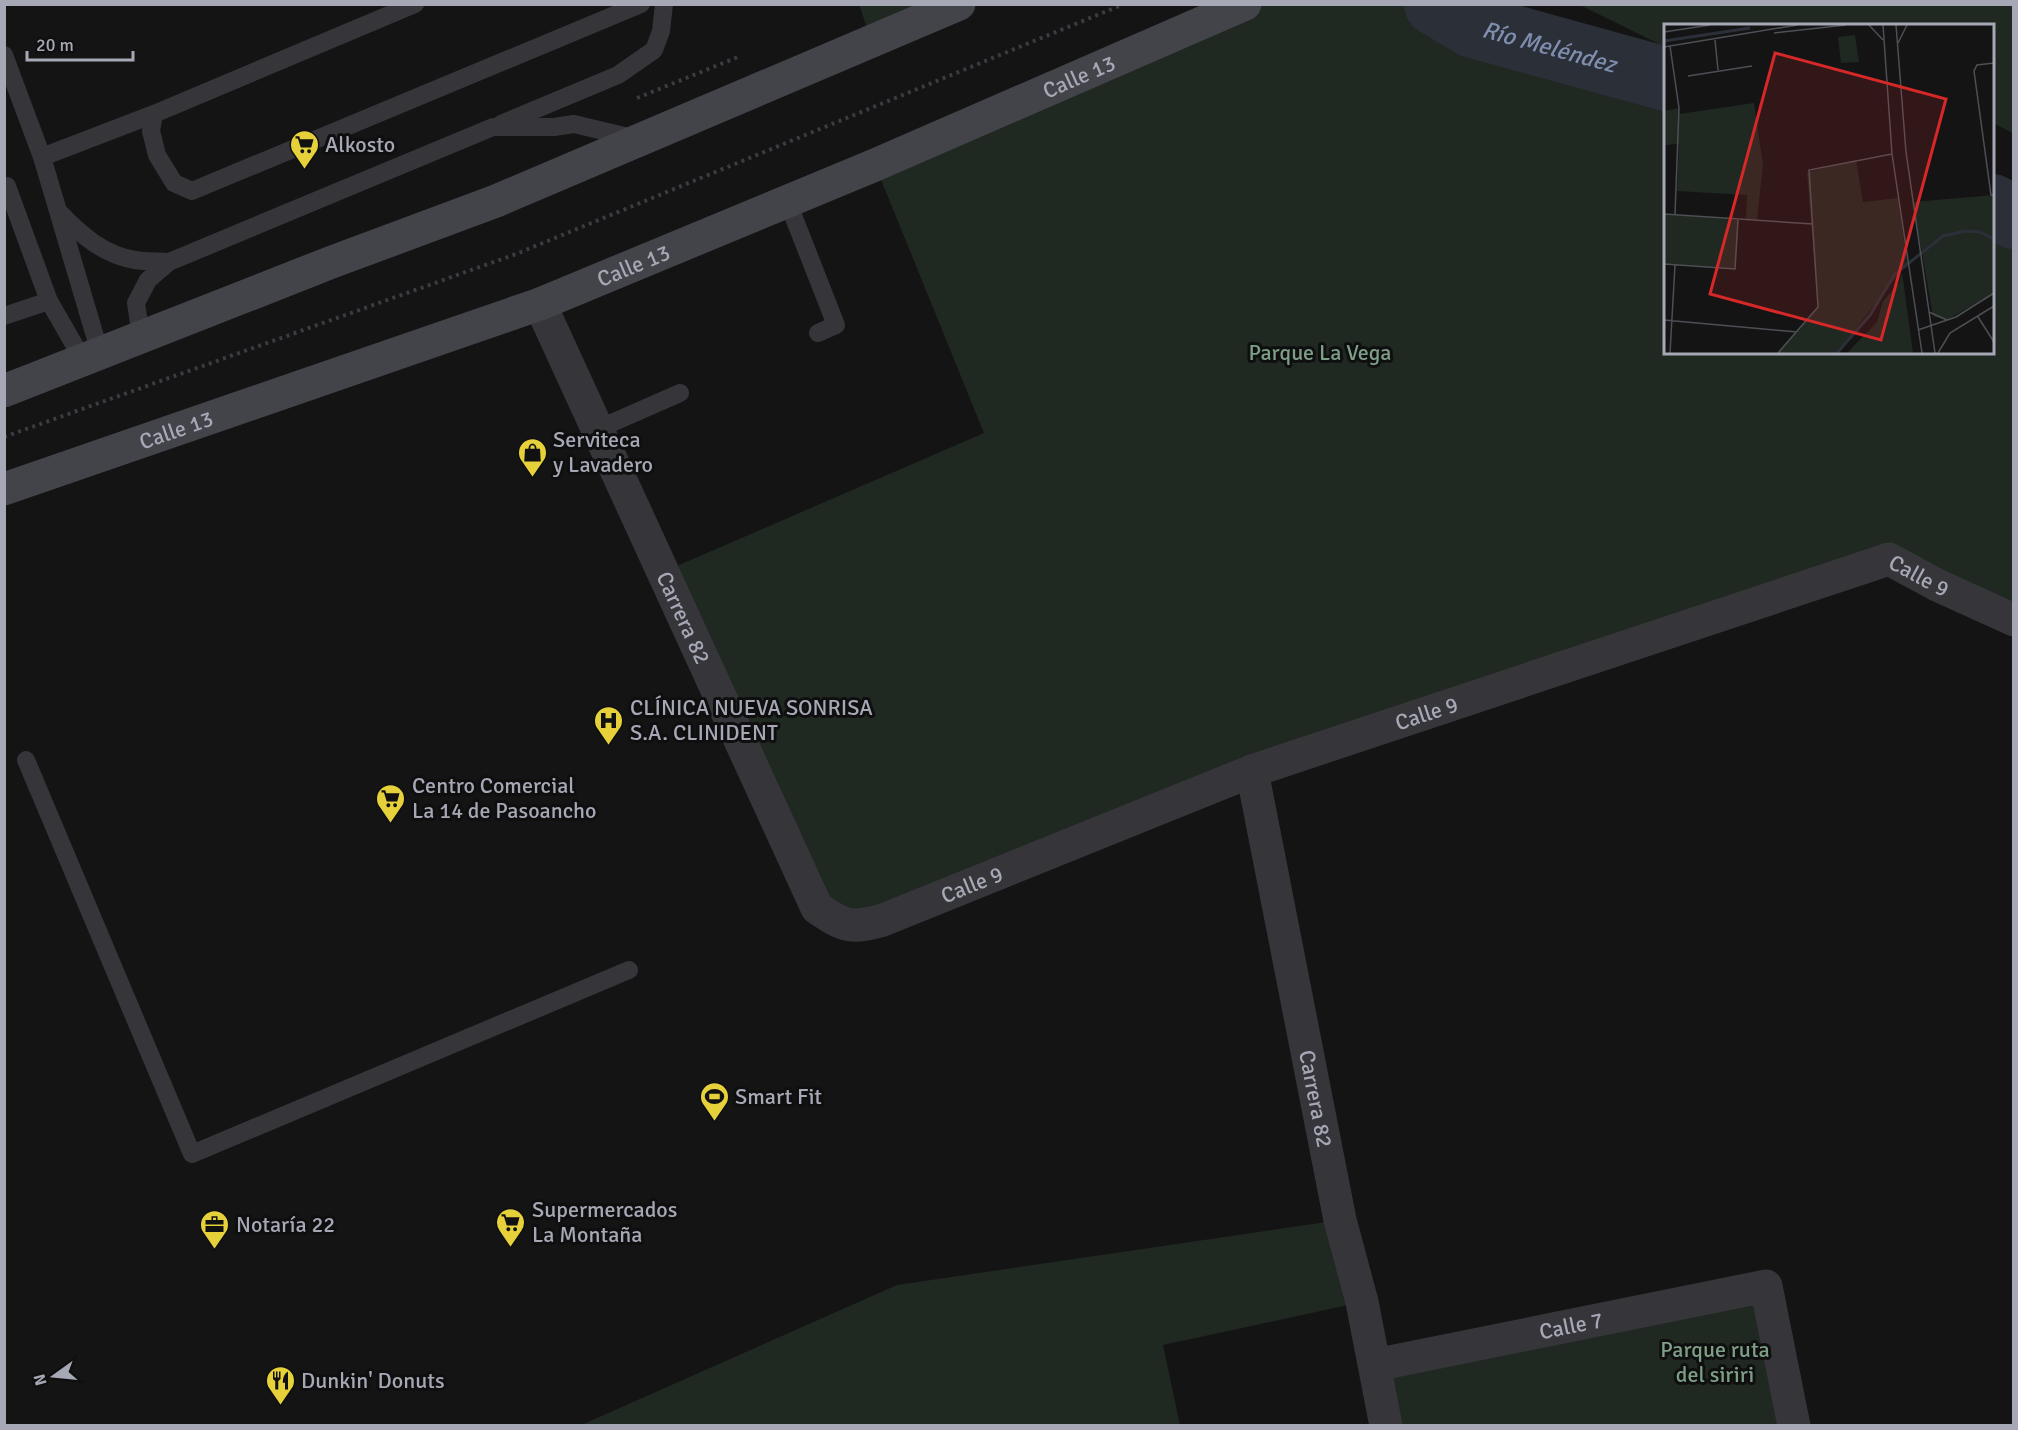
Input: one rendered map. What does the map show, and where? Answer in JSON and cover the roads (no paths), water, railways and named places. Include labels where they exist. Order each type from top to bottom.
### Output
[{"type":"main road","points":[[4,391],[496,201],[959,4]]},
{"type":"main road","name":"Calle 13","points":[[4,489],[540,304],[886,160],[1245,4]]},
{"type":"street","name":"Carrera 82","points":[[540,304],[817,908],[839,923]]},
{"type":"street","name":"Calle 9","points":[[839,923],[861,926],[883,920],[1252,771],[1889,559],[1937,585],[2013,620]]},
{"type":"street","name":"Carrera 82","points":[[1252,771],[1340,1220],[1362,1302],[1386,1425]]},
{"type":"street","name":"Calle 7","points":[[1375,1365],[1766,1286],[1794,1425]]},
{"type":"lane","points":[[42,157],[154,114],[415,4]]},
{"type":"lane","points":[[154,114],[151,131],[157,155],[174,183],[192,191],[641,4]]},
{"type":"lane","points":[[141,337],[136,303],[148,280],[169,262],[618,75],[654,50],[661,31],[664,4]]},
{"type":"lane","points":[[4,54],[42,157],[58,211],[91,356]]},
{"type":"lane","points":[[492,127],[554,127],[574,124],[642,140]]},
{"type":"lane","points":[[4,187],[7,186],[49,301],[91,356]]},
{"type":"lane","points":[[787,200],[836,325],[818,333]]},
{"type":"lane","points":[[58,211],[79,232],[106,250],[135,260],[169,262]]},
{"type":"lane","points":[[4,316],[49,301]]},
{"type":"lane","points":[[598,429],[680,393]]},
{"type":"lane","points":[[26,760],[192,1154],[629,970]]},
{"type":"waterway","name":"Río Meléndez","points":[[1436,4],[1473,26],[1664,78]]},
{"type":"waterway","name":"Río Meléndez","points":[[1994,207],[2014,217]]},
{"type":"place","name":"Alkosto","points":[[304,170]]},
{"type":"place","name":"Serviteca y Lavadero","points":[[532,478]]},
{"type":"place","name":"CLÍNICA NUEVA SONRISA S.A. CLINIDENT","points":[[609,746]]},
{"type":"place","name":"Centro Comercial La 14 de Pasoancho","points":[[391,824]]},
{"type":"place","name":"Smart Fit","points":[[714,1122]]},
{"type":"place","name":"Supermercados La Montaña","points":[[511,1248]]},
{"type":"place","name":"Notaría 22","points":[[215,1250]]},
{"type":"place","name":"Dunkin' Donuts","points":[[280,1406]]},
{"type":"park label","name":"Parque La Vega","points":[[1320,352]]},
{"type":"park label","name":"Parque ruta del siriri","points":[[1715,1362]]}]
